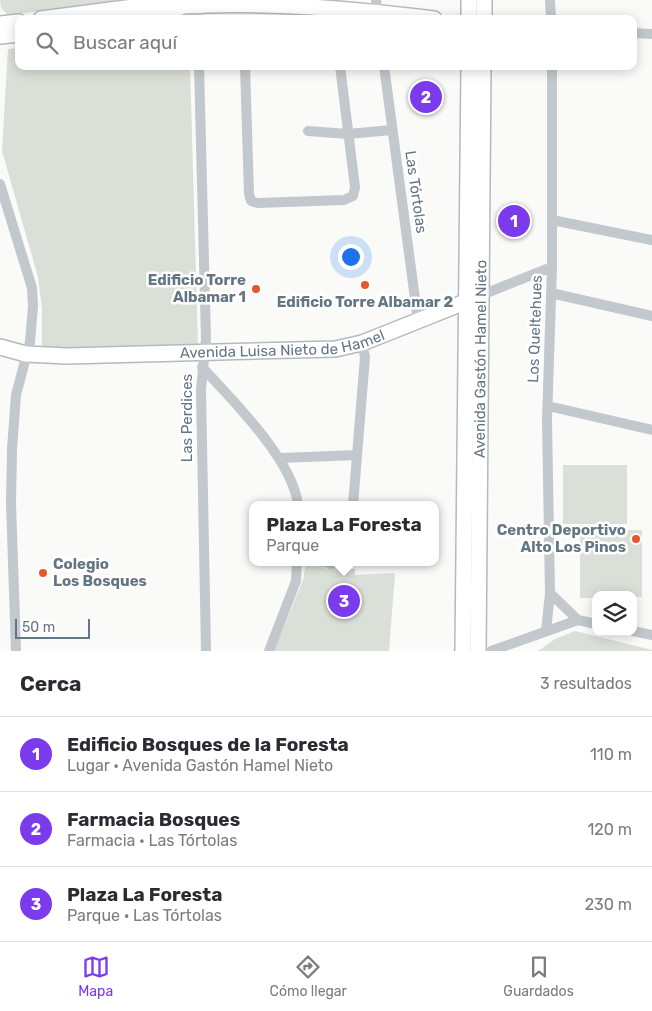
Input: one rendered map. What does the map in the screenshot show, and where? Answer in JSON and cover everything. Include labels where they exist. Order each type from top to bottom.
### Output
[{"type":"main road","points":[[469,0],[469,15]]},
{"type":"main road","points":[[484,0],[484,15]]},
{"type":"main road","points":[[70,15],[164,2],[189,8],[377,10],[409,15]]},
{"type":"main road","points":[[166,15],[189,8]]},
{"type":"main road","points":[[0,24],[15,22]]},
{"type":"main road","points":[[0,36],[15,34]]},
{"type":"main road","name":"Avenida Gastón Hamel Nieto","points":[[469,70],[478,651]]},
{"type":"main road","name":"Avenida Gastón Hamel Nieto","points":[[463,651],[473,299],[483,70]]},
{"type":"main road","name":"Avenida Luisa Nieto de Hamel","points":[[0,347],[26,354],[204,360],[326,350],[362,343],[473,299]]},
{"type":"street","points":[[550,0],[551,15]]},
{"type":"street","points":[[637,33],[652,34]]},
{"type":"street","name":"Las Perdices","points":[[199,70],[206,651]]},
{"type":"street","points":[[245,70],[251,201],[258,203],[344,200],[353,196],[355,187],[340,70]]},
{"type":"street","name":"Las Tórtolas","points":[[384,70],[418,322]]},
{"type":"street","name":"Los Queltehues","points":[[546,631],[550,593],[548,406],[552,267],[552,70]]},
{"type":"street","points":[[308,132],[348,134],[392,130]]},
{"type":"street","points":[[0,184],[32,288],[33,318],[16,394],[12,449],[11,504],[16,651]]},
{"type":"street","points":[[552,220],[652,240]]},
{"type":"street","name":"Avenida Luisa Nieto de Hamel","points":[[473,299],[552,267]]},
{"type":"street","points":[[551,293],[652,316]]},
{"type":"street","points":[[353,501],[366,357],[362,343]]},
{"type":"street","points":[[204,360],[280,458],[291,476],[297,501]]},
{"type":"street","points":[[548,406],[652,430]]},
{"type":"street","points":[[280,458],[357,455]]},
{"type":"street","points":[[268,651],[296,581],[297,566]]},
{"type":"street","points":[[550,593],[578,620],[592,623]]},
{"type":"street","points":[[491,651],[578,620]]},
{"type":"street","points":[[637,632],[652,635]]},
{"type":"shaded area","points":[[0,0],[128,0],[8,15],[1,8]]},
{"type":"shaded area","points":[[15,48],[15,70],[190,70],[198,347],[42,348],[42,308],[38,277],[2,151],[8,49]]},
{"type":"shaded area","points":[[563,465],[627,465],[627,524],[563,524]]},
{"type":"shaded area","points":[[580,530],[642,530],[642,597],[637,597],[637,591],[592,591],[592,598],[580,598]]},
{"type":"shaded area","points":[[305,566],[326,566],[326,569],[355,569],[355,575],[395,573],[389,651],[274,651],[303,580]]},
{"type":"shaded area","points":[[575,631],[652,651],[538,651],[555,639]]},
{"type":"place","name":"Farmacia Bosques","points":[[426,97]]},
{"type":"place","name":"Edificio Bosques de la Foresta","points":[[514,221]]},
{"type":"place","name":"Edificio Torre Albamar 2","points":[[365,285]]},
{"type":"place","name":"Edificio Torre Albamar 1","points":[[256,289]]},
{"type":"place","name":"Centro Deportivo Alto Los Pinos","points":[[636,539]]},
{"type":"place","name":"Colegio Los Bosques","points":[[43,573]]},
{"type":"place","name":"Plaza La Foresta","points":[[344,601]]}]
